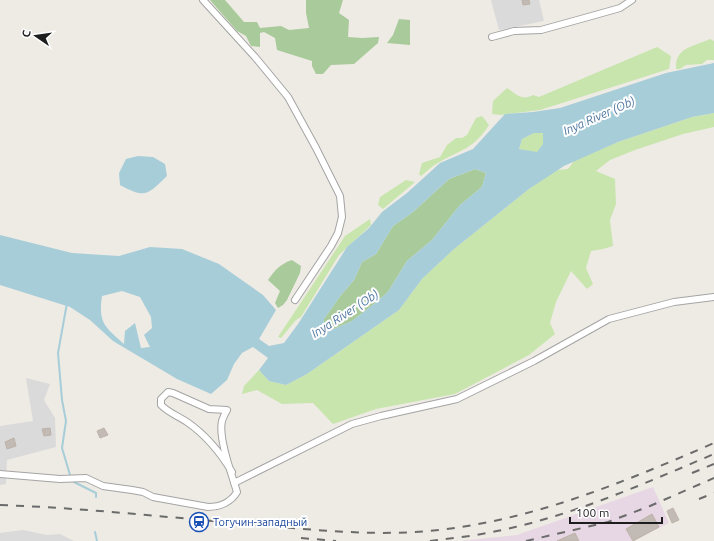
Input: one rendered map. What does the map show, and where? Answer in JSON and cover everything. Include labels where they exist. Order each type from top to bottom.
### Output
[{"type":"street","points":[[203,0],[255,57],[288,97],[340,196],[342,217],[338,233],[295,300]]},
{"type":"street","points":[[492,37],[514,31],[541,30],[620,8],[632,0]]},
{"type":"street","points":[[234,482],[352,424],[457,399],[534,361],[608,319],[674,302],[714,297]]},
{"type":"street","points":[[0,474],[60,479],[71,479],[78,477],[86,478],[103,486],[143,492],[153,497],[208,507],[218,507],[234,496],[237,492],[232,472],[221,436],[222,421],[227,410],[209,409],[174,393],[168,392],[161,398],[162,404],[166,409],[201,433],[212,444],[232,472]]},
{"type":"shaded area","points":[[491,0],[539,0],[544,21],[499,30]]},
{"type":"shaded area","points":[[26,378],[50,384],[44,400],[55,418],[56,447],[7,460],[6,484],[0,485],[0,426],[33,421]]},
{"type":"shaded area","points":[[653,487],[669,523],[633,541],[460,541],[517,535]]},
{"type":"shaded area","points":[[23,530],[47,535],[60,534],[74,541],[0,541],[0,533]]},
{"type":"green space","points":[[210,0],[225,0],[244,22],[257,22],[260,28],[281,26],[289,30],[309,28],[306,13],[306,0],[343,0],[339,13],[349,20],[348,37],[379,37],[378,43],[354,64],[331,65],[323,74],[316,74],[312,66],[312,61],[277,50],[275,38],[264,32],[260,33],[260,47],[251,46],[246,36],[237,31]]},
{"type":"green space","points":[[399,19],[410,20],[410,45],[387,43],[393,35]]},
{"type":"green space","points":[[710,39],[714,41],[714,60],[707,60],[702,64],[686,65],[680,69],[676,69],[678,56],[682,52],[692,46]]},
{"type":"green space","points":[[657,47],[671,56],[669,69],[540,110],[501,115],[492,114],[493,101],[507,88],[522,97],[529,97],[533,95],[539,97]]},
{"type":"green space","points":[[714,113],[714,127],[683,134],[635,150],[610,160],[596,171],[615,179],[616,204],[610,220],[613,246],[591,251],[586,268],[593,284],[587,289],[571,271],[556,302],[550,323],[555,334],[529,355],[455,394],[376,409],[333,424],[313,403],[282,404],[257,390],[242,394],[244,386],[259,370],[269,381],[286,385],[307,374],[399,310],[422,279],[454,249],[529,189],[557,170],[568,169],[574,161],[618,142],[692,117]]},
{"type":"green space","points":[[482,116],[489,125],[478,140],[431,167],[421,176],[419,174],[422,163],[440,157],[447,145],[456,138],[462,138],[467,135],[476,118]]},
{"type":"green space","points":[[534,133],[543,133],[543,144],[537,153],[519,149],[522,139]]},
{"type":"green space","points":[[475,169],[486,173],[482,187],[460,205],[432,240],[407,261],[388,292],[352,321],[334,329],[323,331],[324,319],[354,280],[362,262],[376,254],[393,226],[413,212],[449,179]]},
{"type":"green space","points":[[406,180],[415,182],[383,209],[378,205],[380,197]]},
{"type":"green space","points":[[370,219],[371,225],[339,255],[301,317],[296,320],[281,338],[278,337],[345,236]]},
{"type":"green space","points":[[292,260],[301,266],[300,273],[287,300],[278,308],[275,303],[280,291],[268,280],[284,263]]},
{"type":"water","name":"Inya River (Ob)","points":[[714,63],[714,113],[692,117],[618,142],[564,166],[529,189],[454,249],[422,279],[399,310],[307,374],[286,385],[269,381],[259,370],[268,358],[253,347],[242,353],[234,364],[227,380],[211,394],[177,379],[113,341],[90,320],[70,307],[0,285],[0,235],[72,253],[119,256],[150,247],[182,249],[219,264],[263,295],[276,310],[259,339],[269,346],[284,343],[298,324],[347,247],[369,228],[382,212],[407,193],[440,163],[473,149],[505,114],[560,108],[666,73]],"holes":[[[534,133],[543,133],[543,144],[537,152],[519,149],[522,139]],[[475,169],[486,173],[482,187],[460,205],[432,240],[407,261],[388,292],[352,321],[334,329],[323,331],[324,319],[354,280],[362,262],[376,254],[393,226],[413,212],[449,179]],[[122,291],[140,297],[151,317],[152,328],[144,335],[150,347],[141,348],[135,323],[125,331],[124,344],[112,333],[104,324],[102,319],[102,296]]]},
{"type":"water","points":[[138,156],[153,157],[165,164],[167,176],[146,193],[136,192],[120,185],[119,173],[126,159]]},
{"type":"building","points":[[522,0],[529,0],[530,4],[523,5]]},
{"type":"building","points":[[50,428],[51,435],[44,436],[42,429]]},
{"type":"building","points":[[104,428],[108,435],[100,438],[97,431]]},
{"type":"building","points":[[14,438],[16,446],[7,449],[5,442]]},
{"type":"building","points":[[673,508],[679,520],[672,523],[667,511]]},
{"type":"building","points":[[652,514],[659,527],[633,541],[626,529]]},
{"type":"building","points":[[575,533],[579,541],[557,541]]},
{"type":"waterway","points":[[67,303],[58,353],[62,400],[66,421],[62,448],[70,475]]},
{"type":"waterway","points":[[74,482],[96,493],[96,497]]},
{"type":"waterway","points":[[95,532],[97,541]]},
{"type":"railway","points":[[0,505],[98,511],[344,532],[386,533],[428,531],[466,526],[539,510],[610,486],[714,443]]},
{"type":"railway","points":[[430,541],[489,533],[553,517],[661,477],[714,454]]},
{"type":"railway","points":[[692,473],[714,464]]},
{"type":"railway","points":[[526,541],[608,522],[650,506],[714,478]]},
{"type":"railway","points":[[699,499],[714,493]]},
{"type":"railway","points":[[301,538],[336,541]]},
{"type":"place","name":"Тогучин-западный","points":[[199,522]]}]
